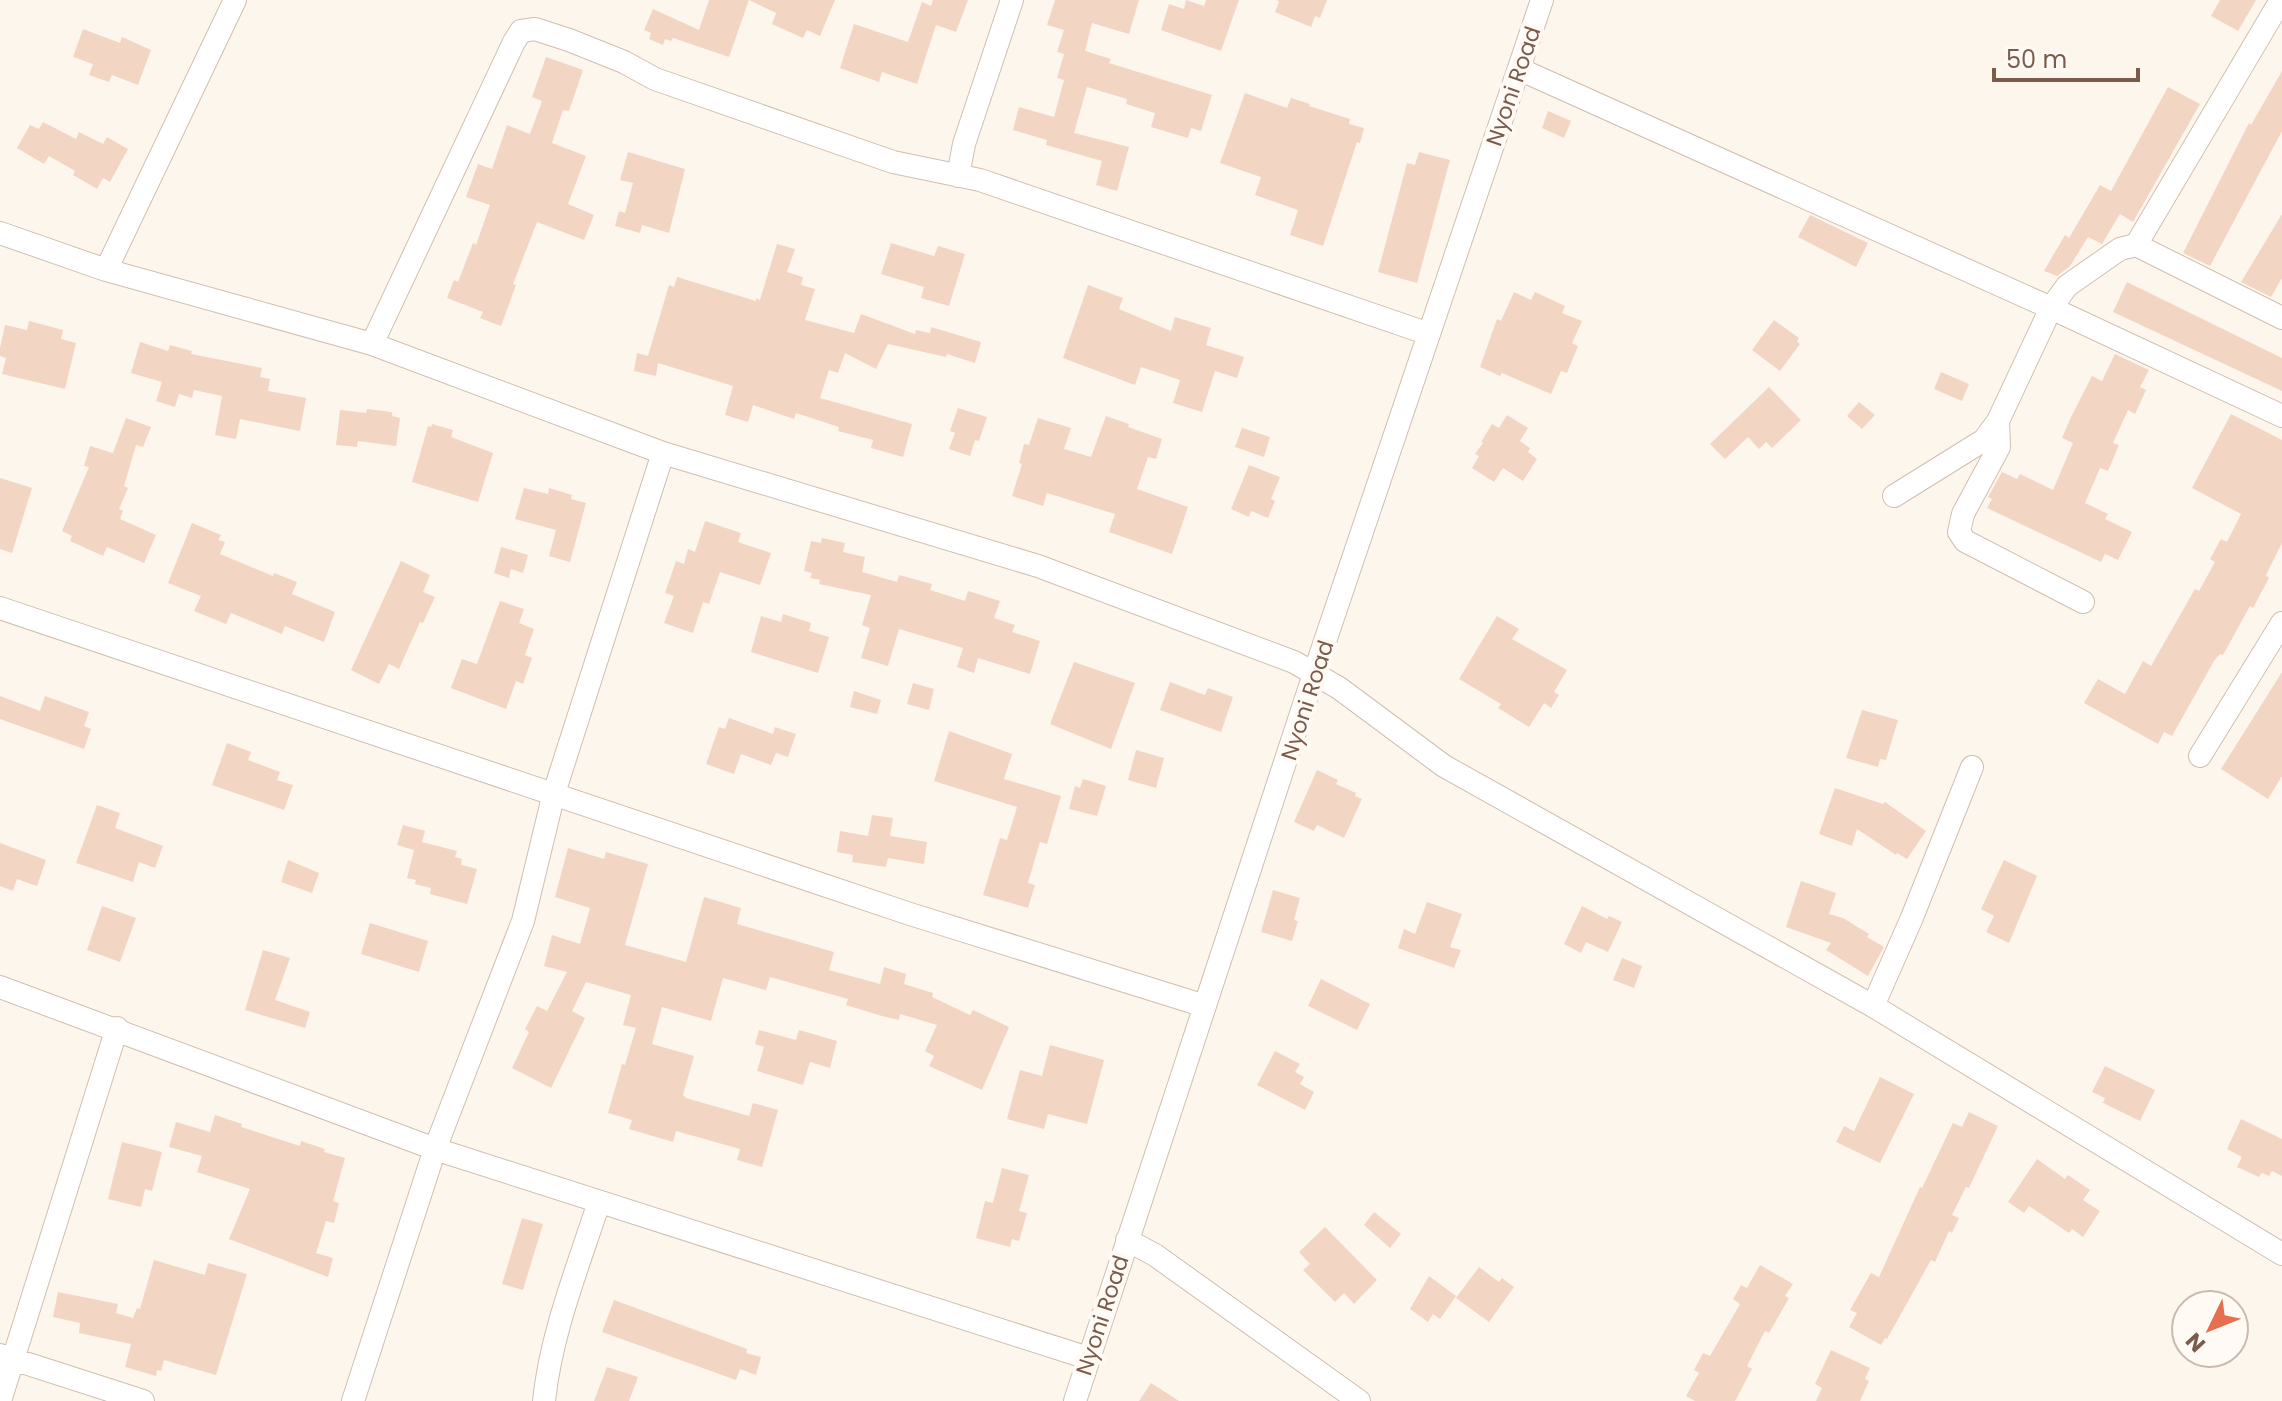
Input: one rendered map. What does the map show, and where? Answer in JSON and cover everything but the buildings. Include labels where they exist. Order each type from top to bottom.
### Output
[{"type":"street","points":[[106,270],[235,0]]},
{"type":"street","points":[[958,176],[964,144],[1012,0]]},
{"type":"street","name":"Nyoni Road","points":[[1075,1401],[1542,0]]},
{"type":"street","points":[[2136,245],[2281,0]]},
{"type":"street","points":[[372,344],[521,31],[535,29],[624,62],[655,79],[829,141],[905,165],[958,176],[1038,200],[1429,334]]},
{"type":"street","points":[[1519,69],[2051,308],[2282,416]]},
{"type":"street","points":[[0,233],[106,270],[372,344],[663,453],[1038,566],[1294,662],[1316,674],[1444,766],[1873,1006],[2282,1254]]},
{"type":"street","points":[[1894,496],[1984,440],[1998,421],[2051,308],[2067,286],[2120,249],[2136,245],[2281,315]]},
{"type":"street","points":[[1998,421],[1999,447],[1963,514],[1959,532],[1965,541],[2083,602]]},
{"type":"street","points":[[352,1399],[435,1149],[523,921],[554,793],[663,453]]},
{"type":"street","points":[[0,608],[910,914],[1205,1006]]},
{"type":"street","points":[[2200,756],[2282,623]]},
{"type":"street","points":[[1873,1006],[1972,767]]},
{"type":"street","points":[[0,987],[117,1028],[435,1149],[1088,1358]]},
{"type":"street","points":[[0,1401],[8,1357],[117,1028]]},
{"type":"street","points":[[544,1401],[547,1371],[555,1342],[599,1202]]},
{"type":"street","points":[[1127,1240],[1155,1255],[1359,1401]]},
{"type":"street","points":[[8,1357],[143,1401]]}]
